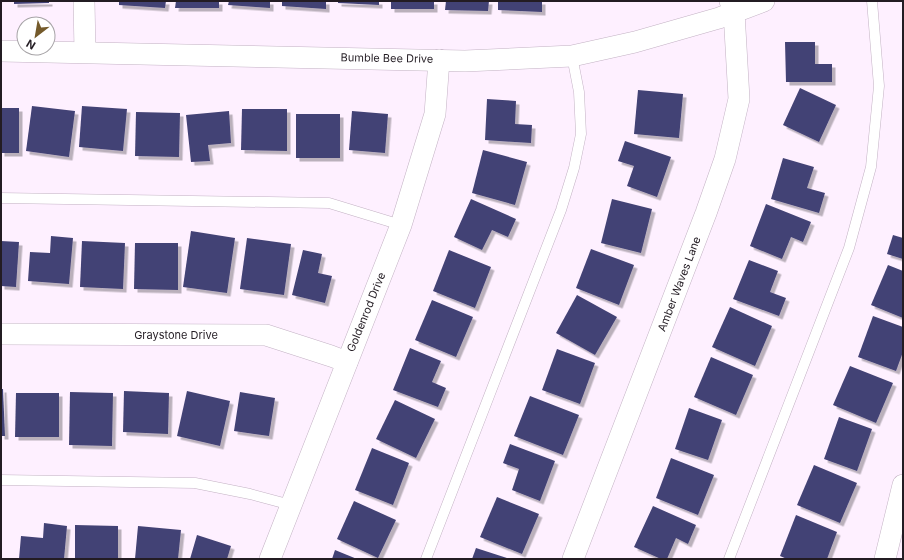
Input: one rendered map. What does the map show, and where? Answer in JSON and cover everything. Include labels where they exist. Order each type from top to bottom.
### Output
[{"type":"street","points":[[84,1],[85,52]]},
{"type":"street","name":"Bumble Bee Drive","points":[[1,51],[465,61],[572,56],[635,42],[719,18],[732,7],[764,1]]},
{"type":"street","name":"Amber Waves Lane","points":[[573,559],[706,213],[725,159],[739,99],[732,7]]},
{"type":"street","name":"Goldenrod Drive","points":[[270,559],[346,362],[402,225],[435,114],[439,60]]},
{"type":"street","name":"Graystone Drive","points":[[1,334],[266,336],[346,362]]},
{"type":"street","points":[[885,559],[903,485]]},
{"type":"lane","points":[[729,559],[849,248],[871,166],[879,86],[872,1]]},
{"type":"lane","points":[[426,559],[561,210],[574,168],[581,134],[579,92],[572,56]]},
{"type":"lane","points":[[1,198],[329,203],[402,225]]},
{"type":"lane","points":[[1,480],[195,483],[250,494],[291,505]]},
{"type":"building","points":[[14,1],[49,1],[49,3],[14,4]]},
{"type":"building","points":[[119,1],[166,1],[165,8],[119,5]]},
{"type":"building","points":[[176,1],[219,1],[219,8],[175,8]]},
{"type":"building","points":[[229,1],[270,1],[270,8],[228,5]]},
{"type":"building","points":[[282,1],[326,1],[326,9],[282,6]]},
{"type":"building","points":[[338,1],[379,1],[379,5],[338,3]]},
{"type":"building","points":[[391,1],[434,1],[434,9],[391,9]]},
{"type":"building","points":[[446,1],[489,1],[488,11],[445,10]]},
{"type":"building","points":[[498,1],[542,1],[542,12],[498,10]]},
{"type":"building","points":[[785,42],[815,42],[815,64],[832,64],[832,82],[786,82]]},
{"type":"building","points":[[800,88],[836,105],[819,142],[783,125]]},
{"type":"building","points":[[638,90],[683,94],[679,138],[634,134]]},
{"type":"building","points":[[487,99],[516,101],[515,124],[532,125],[531,143],[485,140]]},
{"type":"building","points":[[32,106],[75,111],[69,157],[26,151]]},
{"type":"building","points":[[82,106],[127,109],[123,151],[79,147]]},
{"type":"building","points":[[1,108],[19,108],[19,153],[1,153]]},
{"type":"building","points":[[242,109],[287,109],[287,151],[241,150]]},
{"type":"building","points":[[229,111],[231,143],[208,145],[210,161],[191,162],[186,115]]},
{"type":"building","points":[[352,111],[388,114],[385,153],[349,150]]},
{"type":"building","points":[[136,112],[180,113],[179,157],[135,156]]},
{"type":"building","points":[[296,114],[340,114],[340,158],[296,158]]},
{"type":"building","points":[[625,141],[671,157],[657,197],[627,186],[634,166],[618,161]]},
{"type":"building","points":[[483,150],[527,162],[515,205],[472,193]]},
{"type":"building","points":[[783,158],[814,167],[807,188],[825,193],[819,213],[771,199]]},
{"type":"building","points":[[471,199],[516,219],[508,237],[492,230],[482,250],[454,237]]},
{"type":"building","points":[[612,199],[652,209],[641,253],[601,243]]},
{"type":"building","points":[[766,204],[811,222],[803,242],[791,237],[782,259],[750,246]]},
{"type":"building","points":[[191,231],[235,238],[227,293],[183,287]]},
{"type":"building","points":[[893,235],[903,238],[903,259],[887,254]]},
{"type":"building","points":[[51,236],[73,238],[69,284],[28,281],[30,252],[50,253]]},
{"type":"building","points":[[247,238],[291,244],[284,295],[240,289]]},
{"type":"building","points":[[1,241],[19,242],[16,287],[1,286]]},
{"type":"building","points":[[82,241],[125,243],[123,289],[80,287]]},
{"type":"building","points":[[135,243],[178,243],[178,290],[134,289]]},
{"type":"building","points":[[591,249],[634,265],[619,305],[576,288]]},
{"type":"building","points":[[303,250],[322,254],[318,273],[332,276],[325,303],[292,295]]},
{"type":"building","points":[[449,250],[491,267],[475,308],[433,291]]},
{"type":"building","points":[[749,260],[778,271],[770,292],[786,298],[779,316],[733,299]]},
{"type":"building","points":[[888,265],[903,271],[903,318],[871,305]]},
{"type":"building","points":[[577,295],[617,317],[595,355],[556,333]]},
{"type":"building","points":[[432,300],[473,317],[456,357],[415,340]]},
{"type":"building","points":[[730,307],[772,326],[755,366],[712,347]]},
{"type":"building","points":[[873,316],[903,327],[903,352],[896,371],[858,357]]},
{"type":"building","points":[[410,348],[441,361],[432,382],[446,388],[438,407],[393,390]]},
{"type":"building","points":[[557,349],[595,363],[580,404],[542,390]]},
{"type":"building","points":[[711,357],[753,375],[736,415],[694,397]]},
{"type":"building","points":[[850,366],[893,383],[876,423],[833,405]]},
{"type":"building","points":[[1,389],[3,389],[5,436],[1,436]]},
{"type":"building","points":[[124,391],[169,393],[168,434],[123,432]]},
{"type":"building","points":[[187,391],[230,401],[220,446],[177,436]]},
{"type":"building","points":[[70,392],[113,393],[112,446],[69,445]]},
{"type":"building","points":[[240,392],[275,398],[269,436],[234,431]]},
{"type":"building","points":[[16,393],[59,393],[59,437],[15,437]]},
{"type":"building","points":[[530,396],[579,415],[563,455],[514,436]]},
{"type":"building","points":[[395,400],[435,419],[416,458],[376,439]]},
{"type":"building","points":[[689,408],[722,420],[708,460],[675,449]]},
{"type":"building","points":[[839,417],[872,429],[857,471],[824,459]]},
{"type":"building","points":[[510,444],[555,461],[540,501],[512,490],[519,469],[503,463]]},
{"type":"building","points":[[372,448],[409,463],[393,505],[355,490]]},
{"type":"building","points":[[671,458],[714,475],[698,515],[656,498]]},
{"type":"building","points":[[814,465],[857,483],[840,523],[797,505]]},
{"type":"building","points":[[497,497],[539,514],[522,554],[480,537]]},
{"type":"building","points":[[354,501],[396,520],[378,558],[337,539]]},
{"type":"building","points":[[653,506],[696,525],[688,544],[676,538],[667,559],[661,559],[634,547]]},
{"type":"building","points":[[796,515],[837,532],[827,559],[787,559],[780,556]]},
{"type":"building","points":[[44,523],[67,526],[64,559],[19,559],[21,536],[43,538]]},
{"type":"building","points":[[75,525],[118,526],[118,559],[75,559]]},
{"type":"building","points":[[138,526],[181,530],[178,559],[135,559]]},
{"type":"building","points":[[197,535],[231,546],[227,559],[190,559]]},
{"type":"building","points":[[476,548],[510,559],[472,559]]},
{"type":"building","points":[[335,550],[357,559],[332,559]]}]
